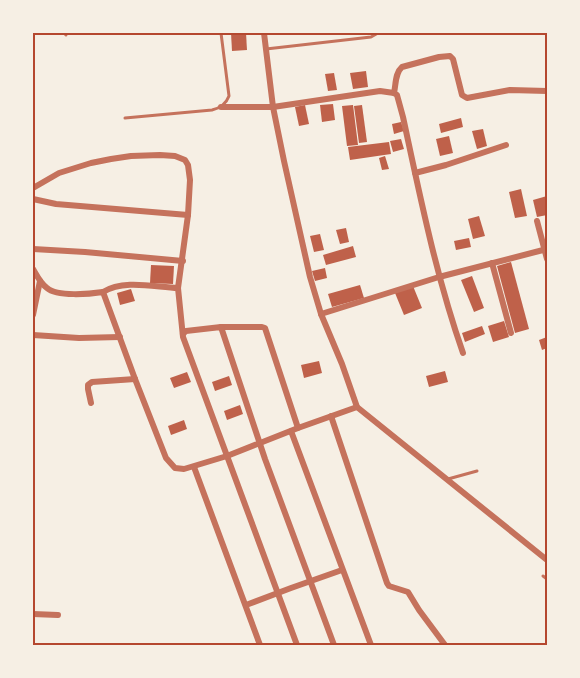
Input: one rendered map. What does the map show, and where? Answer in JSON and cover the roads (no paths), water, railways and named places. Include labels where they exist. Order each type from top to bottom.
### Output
[{"type":"street","points":[[264,33],[273,107],[310,277],[321,314],[357,407],[547,560]]},
{"type":"street","points":[[394,93],[399,70],[402,67],[447,56],[453,59],[462,95],[466,98],[510,90],[547,91]]},
{"type":"street","points":[[221,107],[273,107],[380,91],[397,95],[439,277],[463,353]]},
{"type":"street","points":[[415,173],[506,146]]},
{"type":"street","points":[[33,188],[59,173],[101,161],[131,156],[175,156],[185,160],[189,165],[188,214],[178,288],[184,341],[297,645]]},
{"type":"street","points":[[34,199],[56,204],[150,213],[188,214]]},
{"type":"street","points":[[537,221],[547,259]]},
{"type":"street","points":[[33,249],[183,261]]},
{"type":"street","points":[[321,314],[439,277],[546,249]]},
{"type":"street","points":[[492,263],[511,333]]},
{"type":"street","points":[[33,269],[50,291],[65,293],[103,292],[126,284],[178,288]]},
{"type":"street","points":[[33,315],[40,280]]},
{"type":"street","points":[[103,292],[166,458],[175,468],[194,467],[227,456],[357,407]]},
{"type":"street","points":[[183,334],[186,331],[221,327],[264,327],[298,428]]},
{"type":"street","points":[[221,327],[260,443],[334,645]]},
{"type":"street","points":[[33,335],[79,338],[120,337]]},
{"type":"street","points":[[91,402],[88,385],[92,382],[135,379]]},
{"type":"street","points":[[331,416],[388,586],[408,592],[445,645]]},
{"type":"street","points":[[291,431],[371,645]]},
{"type":"street","points":[[194,467],[260,645]]},
{"type":"street","points":[[246,605],[342,570]]},
{"type":"street","points":[[33,614],[57,615]]},
{"type":"lane","points":[[125,118],[212,110],[221,107],[229,96],[221,33]]},
{"type":"lane","points":[[266,49],[371,37],[378,33]]},
{"type":"lane","points":[[447,479],[477,471]]},
{"type":"lane","points":[[543,576],[547,579]]}]
